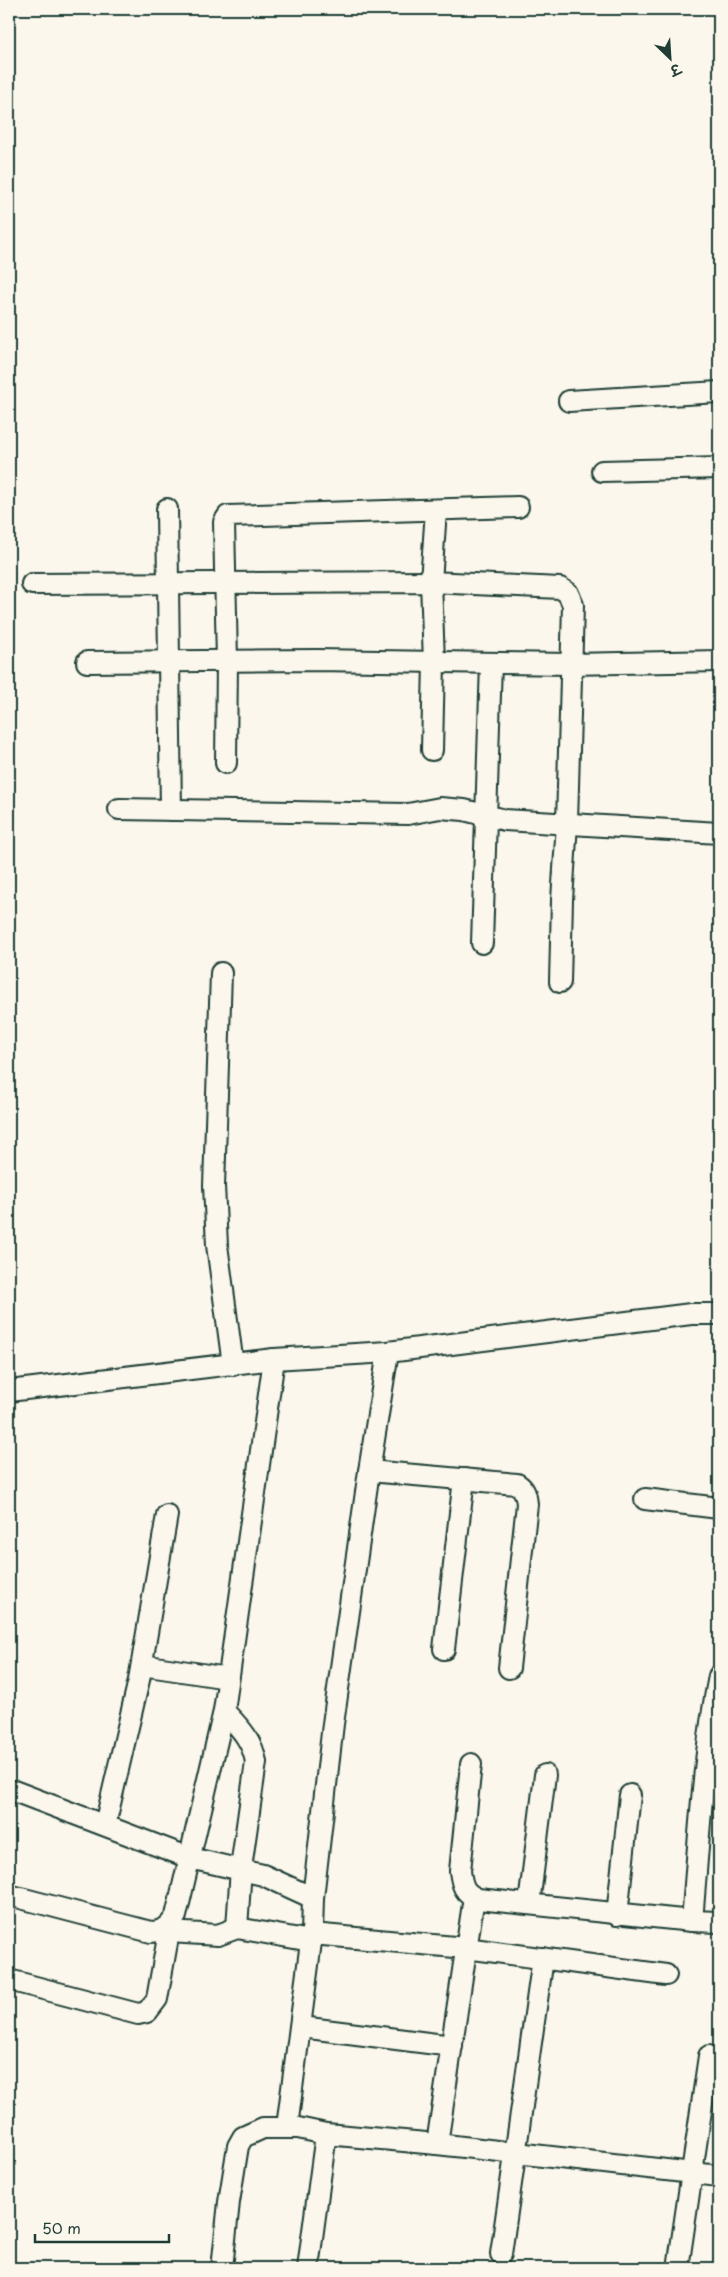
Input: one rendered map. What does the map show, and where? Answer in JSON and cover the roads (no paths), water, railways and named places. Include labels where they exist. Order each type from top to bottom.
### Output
[{"type":"street","points":[[569,401],[719,392]]},
{"type":"street","points":[[602,472],[719,468]]},
{"type":"street","points":[[226,763],[227,661],[224,522],[228,516],[518,507]]},
{"type":"street","points":[[167,509],[171,810]]},
{"type":"street","points":[[432,750],[434,662],[431,582],[436,510]]},
{"type":"street","points":[[32,584],[431,582],[560,588],[568,593],[573,605],[567,823],[560,982]]},
{"type":"street","points":[[87,662],[227,661],[571,664],[719,661]]},
{"type":"street","points":[[482,943],[491,663]]},
{"type":"street","points":[[119,809],[408,814],[440,808],[464,810],[504,820],[719,833]]},
{"type":"street","points":[[220,974],[214,1186],[217,1245],[232,1365]]},
{"type":"street","points":[[9,1391],[274,1359],[388,1352],[691,1314],[719,1314]]},
{"type":"street","points":[[287,2126],[311,1937],[313,1898],[332,1724],[388,1352]]},
{"type":"street","points":[[9,1980],[138,2014],[147,2012],[157,1999],[169,1929],[176,1916],[224,1710],[274,1359]]},
{"type":"street","points":[[369,1471],[517,1484],[522,1488],[526,1495],[527,1504],[509,1668]]},
{"type":"street","points":[[444,1649],[464,1479]]},
{"type":"street","points":[[645,1499],[719,1508]]},
{"type":"street","points":[[105,1826],[142,1665],[167,1515]]},
{"type":"street","points":[[142,1665],[228,1678]]},
{"type":"street","points":[[692,1922],[701,1808],[719,1676]]},
{"type":"street","points":[[224,1710],[246,1734],[253,1747],[256,1762],[241,1868],[237,1928]]},
{"type":"street","points":[[471,1764],[460,1871],[462,1885],[467,1894],[478,1899],[692,1922],[719,1922]]},
{"type":"street","points":[[529,1904],[545,1775]]},
{"type":"street","points":[[14,1791],[190,1858],[241,1868],[283,1883],[313,1898]]},
{"type":"street","points":[[617,1914],[630,1795]]},
{"type":"street","points":[[9,1894],[151,1932],[169,1929],[218,1935],[237,1928],[311,1937],[466,1948],[666,1974]]},
{"type":"street","points":[[437,2144],[474,1897]]},
{"type":"street","points":[[501,2254],[543,1958]]},
{"type":"street","points":[[300,2027],[452,2046]]},
{"type":"street","points":[[678,2268],[690,2174],[709,2056]]},
{"type":"street","points":[[222,2268],[229,2202],[238,2146],[243,2137],[263,2128],[287,2126],[326,2134],[437,2144],[719,2176]]},
{"type":"street","points":[[308,2268],[326,2134]]}]
